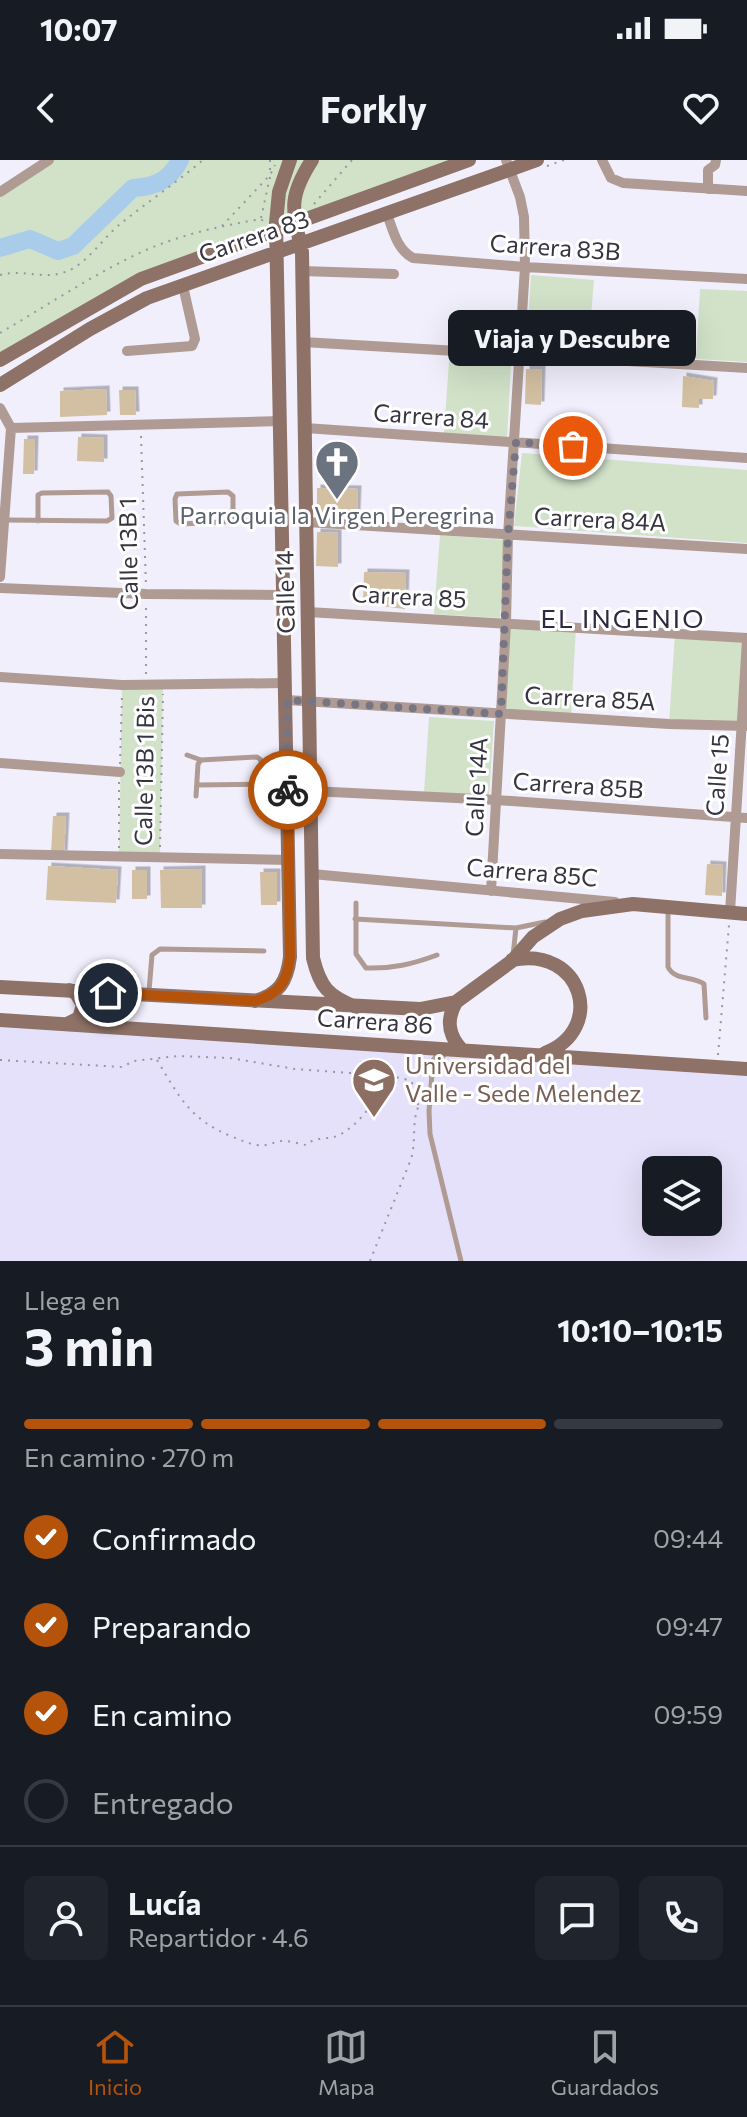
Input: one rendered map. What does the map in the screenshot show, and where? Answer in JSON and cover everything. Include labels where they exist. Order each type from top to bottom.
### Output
[{"type":"street","name":"Calle 14","points":[[255,1001],[270,997],[282,987],[288,975],[290,957],[276,231],[278,198],[290,160]]},
{"type":"street","name":"Calle 14","points":[[312,160],[297,188],[293,208],[302,271],[313,958],[325,988],[337,999],[356,1007]]},
{"type":"street","name":"Carrera 83","points":[[0,360],[124,287],[159,272],[295,224],[318,209],[469,160]]},
{"type":"street","name":"Carrera 83","points":[[0,385],[133,304],[387,214],[508,165],[537,160]]},
{"type":"street","points":[[602,160],[611,178],[623,183],[747,191]]},
{"type":"street","points":[[708,189],[708,170],[716,160]]},
{"type":"street","points":[[0,192],[44,162]]},
{"type":"street","name":"Calle 14A","points":[[491,891],[525,267],[524,217],[508,165]]},
{"type":"street","points":[[297,188],[304,207],[318,209]]},
{"type":"street","name":"Carrera 83B","points":[[387,214],[400,247],[413,258],[747,279]]},
{"type":"street","points":[[302,271],[394,274]]},
{"type":"street","points":[[159,272],[154,276],[152,286],[157,291],[165,292]]},
{"type":"street","points":[[127,351],[192,346],[195,339],[183,286]]},
{"type":"street","points":[[124,287],[133,287],[138,291],[139,297],[133,304]]},
{"type":"street","points":[[303,342],[747,368]]},
{"type":"street","points":[[0,408],[11,428],[3,493],[5,520],[0,577]]},
{"type":"street","points":[[11,428],[281,421]]},
{"type":"street","name":"Carrera 84","points":[[305,428],[747,458]]},
{"type":"street","name":"Carrera 84A","points":[[306,522],[747,549]]},
{"type":"street","points":[[0,588],[146,594],[284,595]]},
{"type":"street","name":"Carrera 85","points":[[308,612],[747,639]]},
{"type":"street","name":"Calle 15","points":[[730,912],[741,818],[747,639]]},
{"type":"street","points":[[0,677],[145,685],[285,683]]},
{"type":"street","name":"Carrera 85A","points":[[287,700],[744,726]]},
{"type":"street","points":[[0,763],[120,772]]},
{"type":"street","name":"Carrera 85B","points":[[311,791],[497,800],[741,818]]},
{"type":"street","points":[[0,854],[289,860]]},
{"type":"street","name":"Carrera 85C","points":[[312,874],[747,914]]},
{"type":"street","points":[[462,1050],[450,1033],[451,1012],[456,1002],[512,961],[533,937],[560,919],[582,911],[633,904]]},
{"type":"street","points":[[512,961],[528,957],[545,959],[571,977],[578,992],[580,1008],[573,1031],[556,1049],[541,1055]]},
{"type":"street","name":"Carrera 86","points":[[0,987],[400,1009],[438,1007],[456,1002]]},
{"type":"street","points":[[67,1024],[83,1012],[81,998],[69,990]]},
{"type":"street","points":[[108,993],[98,999],[95,1010],[100,1021],[110,1027]]},
{"type":"street","name":"Carrera 86","points":[[0,1020],[747,1069]]},
{"type":"street","points":[[423,1047],[433,1068]]},
{"type":"street","points":[[433,1068],[446,1049]]},
{"type":"lane","points":[[5,520],[38,521],[107,521],[112,518],[111,496],[108,492],[42,493],[38,495],[38,521]]},
{"type":"lane","points":[[233,521],[233,496],[228,492],[177,494],[176,521],[181,524],[283,519]]},
{"type":"lane","points":[[187,755],[201,760],[257,757],[261,760],[262,785]]},
{"type":"lane","points":[[196,796],[198,764],[201,760]]},
{"type":"lane","points":[[198,785],[287,783]]},
{"type":"lane","points":[[356,903],[356,954],[366,968],[388,969],[437,955]]},
{"type":"lane","points":[[668,907],[668,967],[675,976],[704,984],[706,1018]]},
{"type":"lane","points":[[355,919],[516,928],[560,919]]},
{"type":"lane","points":[[512,961],[516,928]]},
{"type":"lane","points":[[149,995],[154,951],[264,951]]},
{"type":"lane","points":[[433,1068],[430,1134],[461,1261]]},
{"type":"path","points":[[0,275],[14,271],[49,275],[64,273],[77,265],[118,226],[203,160]]},
{"type":"path","points":[[0,333],[148,249],[222,226],[261,219],[270,160]]},
{"type":"path","points":[[222,226],[270,175],[278,160]]},
{"type":"path","points":[[318,209],[352,160]]},
{"type":"path","name":"Calle 13B 1","points":[[141,423],[145,685]]},
{"type":"path","name":"Calle 13B 1 Bis","points":[[160,859],[163,684]]},
{"type":"path","points":[[717,1067],[730,912]]},
{"type":"path","points":[[0,1060],[122,1067],[134,1061],[178,1056],[230,1058],[295,1069],[409,1080],[419,1090],[411,1159],[370,1261]]},
{"type":"path","points":[[157,1059],[172,1087],[194,1115],[219,1133],[263,1146],[281,1141],[306,1145],[312,1139],[337,1136],[369,1108],[391,1076]]},
{"type":"path","points":[[418,1105],[431,1088]]},
{"type":"shaded area","name":"Universidad del Valle - Sede Melendez","points":[[0,1020],[747,1069],[747,1261],[0,1261]]},
{"type":"green space","points":[[49,160],[469,160],[159,272],[0,360],[0,192]]},
{"type":"green space","points":[[531,275],[594,280],[588,353],[526,348]]},
{"type":"green space","points":[[700,289],[747,291],[747,362],[696,359]]},
{"type":"green space","points":[[449,361],[511,365],[507,439],[444,433]]},
{"type":"green space","points":[[522,453],[747,470],[747,543],[514,526]]},
{"type":"green space","points":[[440,535],[505,540],[500,618],[434,614]]},
{"type":"green space","points":[[506,623],[576,627],[571,718],[501,714]]},
{"type":"green space","points":[[675,633],[747,638],[741,726],[669,724]]},
{"type":"green space","points":[[163,684],[160,859],[119,858],[122,685]]},
{"type":"green space","points":[[429,717],[494,721],[489,798],[424,793]]},
{"type":"building","points":[[665,321],[679,322],[677,357],[663,357]]},
{"type":"building","points":[[639,327],[650,327],[648,355],[638,354]]},
{"type":"building","points":[[526,369],[542,369],[541,405],[525,404]]},
{"type":"building","points":[[683,376],[714,381],[713,399],[699,399],[699,408],[682,407]]},
{"type":"building","points":[[106,389],[107,415],[60,417],[60,391]]},
{"type":"building","points":[[119,390],[135,390],[136,415],[120,415]]},
{"type":"building","points":[[78,437],[104,438],[104,462],[77,461]]},
{"type":"building","points":[[24,439],[35,439],[34,474],[23,474]]},
{"type":"building","name":"Parroquia la Virgen Peregrina","points":[[317,488],[358,489],[357,514],[317,513]]},
{"type":"building","points":[[317,532],[338,533],[338,567],[316,566]]},
{"type":"building","points":[[364,572],[406,573],[405,609],[363,604]]},
{"type":"building","points":[[53,816],[66,816],[64,854],[51,853]]},
{"type":"building","points":[[707,864],[723,865],[722,896],[705,895]]},
{"type":"building","points":[[48,866],[118,870],[116,903],[46,900]]},
{"type":"building","points":[[202,869],[202,908],[161,908],[160,870]]},
{"type":"building","points":[[132,870],[147,870],[147,899],[132,899]]},
{"type":"building","points":[[260,872],[277,872],[277,905],[261,905]]},
{"type":"waterway","points":[[0,248],[30,239],[58,251],[73,246],[133,188],[161,181],[172,173],[180,160]]},
{"type":"way so far","points":[[288,790],[287,700],[501,714],[508,535],[516,442],[573,446]]},
{"type":"place","name":"Viaja y Descubre","points":[[573,446]]},
{"type":"place","name":"Parroquia la Virgen Peregrina","points":[[337,501]]},
{"type":"place","name":"Universidad del Valle - Sede Melendez","points":[[374,1119]]},
{"type":"district","name":"EL INGENIO","points":[[623,619]]},
{"type":"route","points":[[108,993],[255,1001],[270,997],[282,987],[288,975],[290,957],[288,790]]}]
